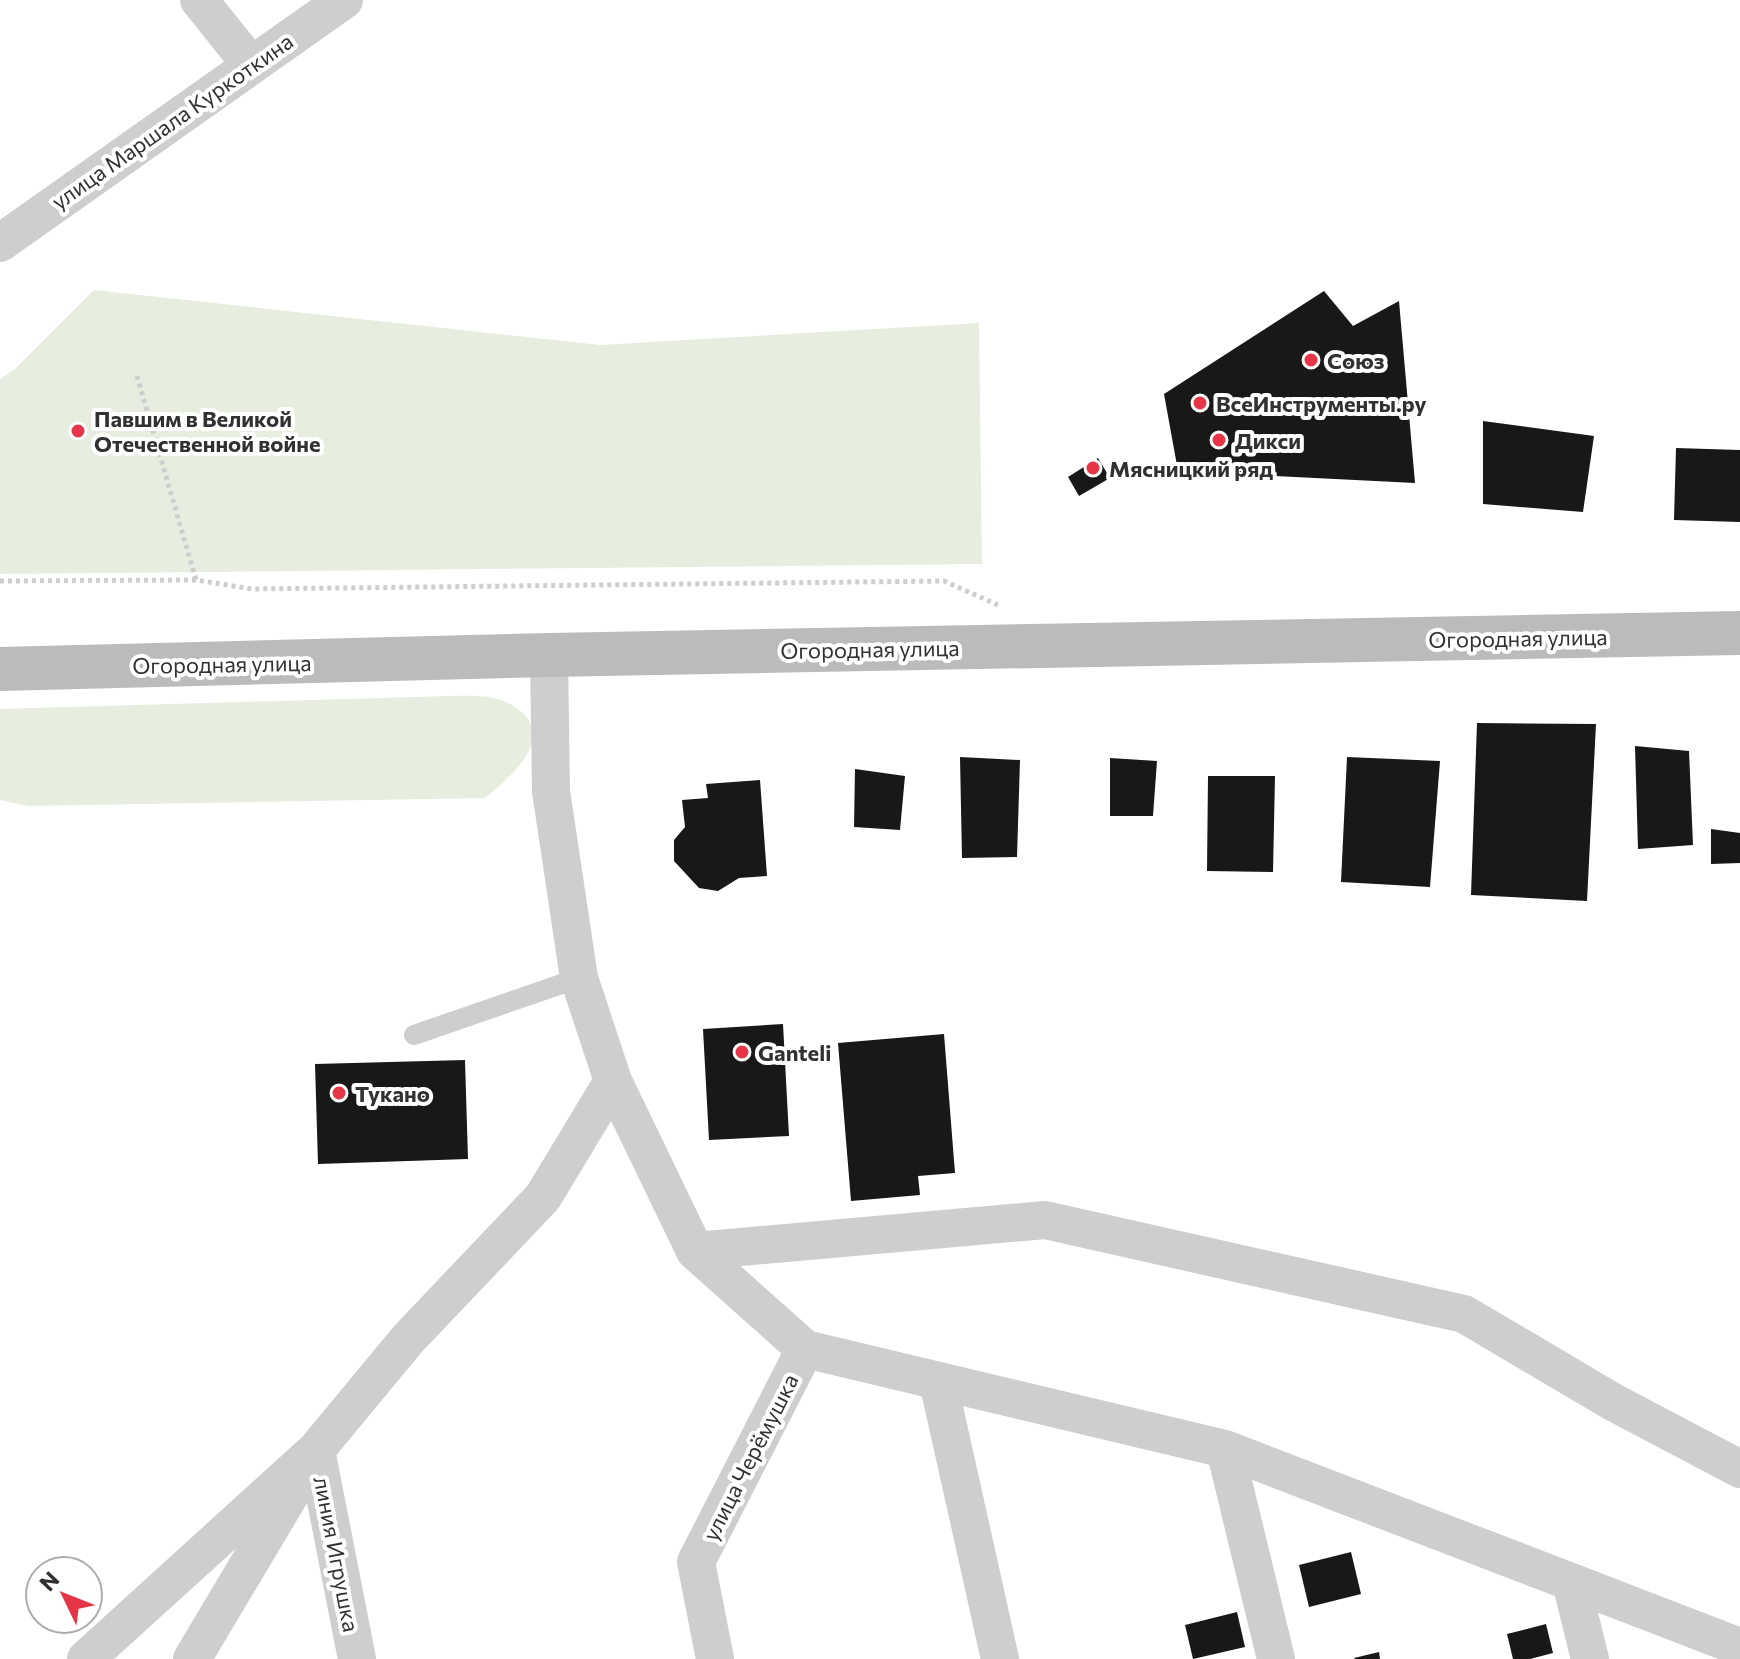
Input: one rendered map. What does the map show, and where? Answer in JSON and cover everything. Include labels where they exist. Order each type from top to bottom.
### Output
[{"type":"main road","name":"Огородная улица","points":[[0,669],[549,655],[1740,633]]},
{"type":"street","points":[[199,0],[251,65]]},
{"type":"street","name":"улица Маршала Куркоткина","points":[[0,243],[344,0]]},
{"type":"street","points":[[549,655],[551,791],[579,978],[613,1081],[695,1251],[805,1349],[1225,1449],[1740,1647]]},
{"type":"street","points":[[88,1658],[316,1450],[408,1339],[543,1197],[613,1081]]},
{"type":"street","points":[[695,1251],[1045,1220],[1464,1314],[1613,1402],[1740,1469]]},
{"type":"street","name":"улица Черёмушка","points":[[715,1659],[696,1562],[805,1349]]},
{"type":"street","points":[[938,1381],[1000,1659]]},
{"type":"street","points":[[1225,1449],[1276,1659]]},
{"type":"street","points":[[192,1659],[316,1450]]},
{"type":"street","name":"линия Игрушка","points":[[316,1450],[357,1659]]},
{"type":"street","points":[[1571,1582],[1590,1659]]},
{"type":"lane","points":[[414,1035],[579,978]]},
{"type":"path","points":[[137,376],[196,580]]},
{"type":"path","points":[[0,581],[196,580],[252,589],[944,581],[1000,606]]},
{"type":"green space","points":[[94,290],[600,345],[979,323],[982,564],[0,574],[0,379],[15,369]]},
{"type":"green space","points":[[483,696],[502,700],[522,712],[531,724],[533,735],[524,759],[485,798],[28,806],[0,800],[0,709]]},
{"type":"building","name":"Союз","points":[[1324,291],[1353,326],[1399,301],[1415,483],[1178,471],[1164,394]]},
{"type":"building","points":[[1483,421],[1594,436],[1583,512],[1483,504]]},
{"type":"building","points":[[1676,448],[1740,450],[1740,522],[1674,520]]},
{"type":"building","name":"Мясницкий ряд","points":[[1098,458],[1110,478],[1079,496],[1068,477]]},
{"type":"building","points":[[1477,723],[1596,724],[1587,901],[1471,895]]},
{"type":"building","points":[[1635,746],[1689,751],[1693,845],[1638,849]]},
{"type":"building","points":[[960,757],[1020,760],[1017,857],[962,858]]},
{"type":"building","points":[[1347,757],[1440,761],[1430,887],[1341,882]]},
{"type":"building","points":[[1110,758],[1157,761],[1153,816],[1110,816]]},
{"type":"building","points":[[855,769],[905,776],[900,830],[854,827]]},
{"type":"building","points":[[1208,776],[1275,776],[1273,872],[1207,871]]},
{"type":"building","points":[[760,780],[767,876],[739,878],[718,891],[699,888],[674,861],[674,840],[685,827],[682,800],[708,798],[706,784]]},
{"type":"building","points":[[1711,829],[1740,833],[1740,863],[1711,864]]},
{"type":"building","points":[[783,1024],[789,1136],[709,1140],[703,1029]]},
{"type":"building","points":[[944,1034],[955,1173],[918,1176],[920,1195],[851,1201],[838,1043]]},
{"type":"building","points":[[465,1060],[468,1159],[318,1164],[315,1064]]},
{"type":"building","points":[[1351,1552],[1361,1594],[1309,1607],[1299,1565]]},
{"type":"building","points":[[1237,1612],[1245,1647],[1193,1659],[1185,1625]]},
{"type":"building","points":[[1546,1624],[1553,1653],[1530,1659],[1513,1659],[1507,1634]]},
{"type":"building","points":[[1379,1652],[1380,1659],[1354,1658]]},
{"type":"place","name":"Союз","points":[[1311,360]]},
{"type":"place","name":"ВсеИнструменты.ру","points":[[1200,403]]},
{"type":"place","name":"Павшим в Великой Отечественной войне","points":[[78,431]]},
{"type":"place","name":"Дикси","points":[[1219,440]]},
{"type":"place","name":"Мясницкий ряд","points":[[1093,468]]},
{"type":"place","name":"Ganteli","points":[[742,1052]]},
{"type":"place","name":"Тукано","points":[[339,1093]]}]
